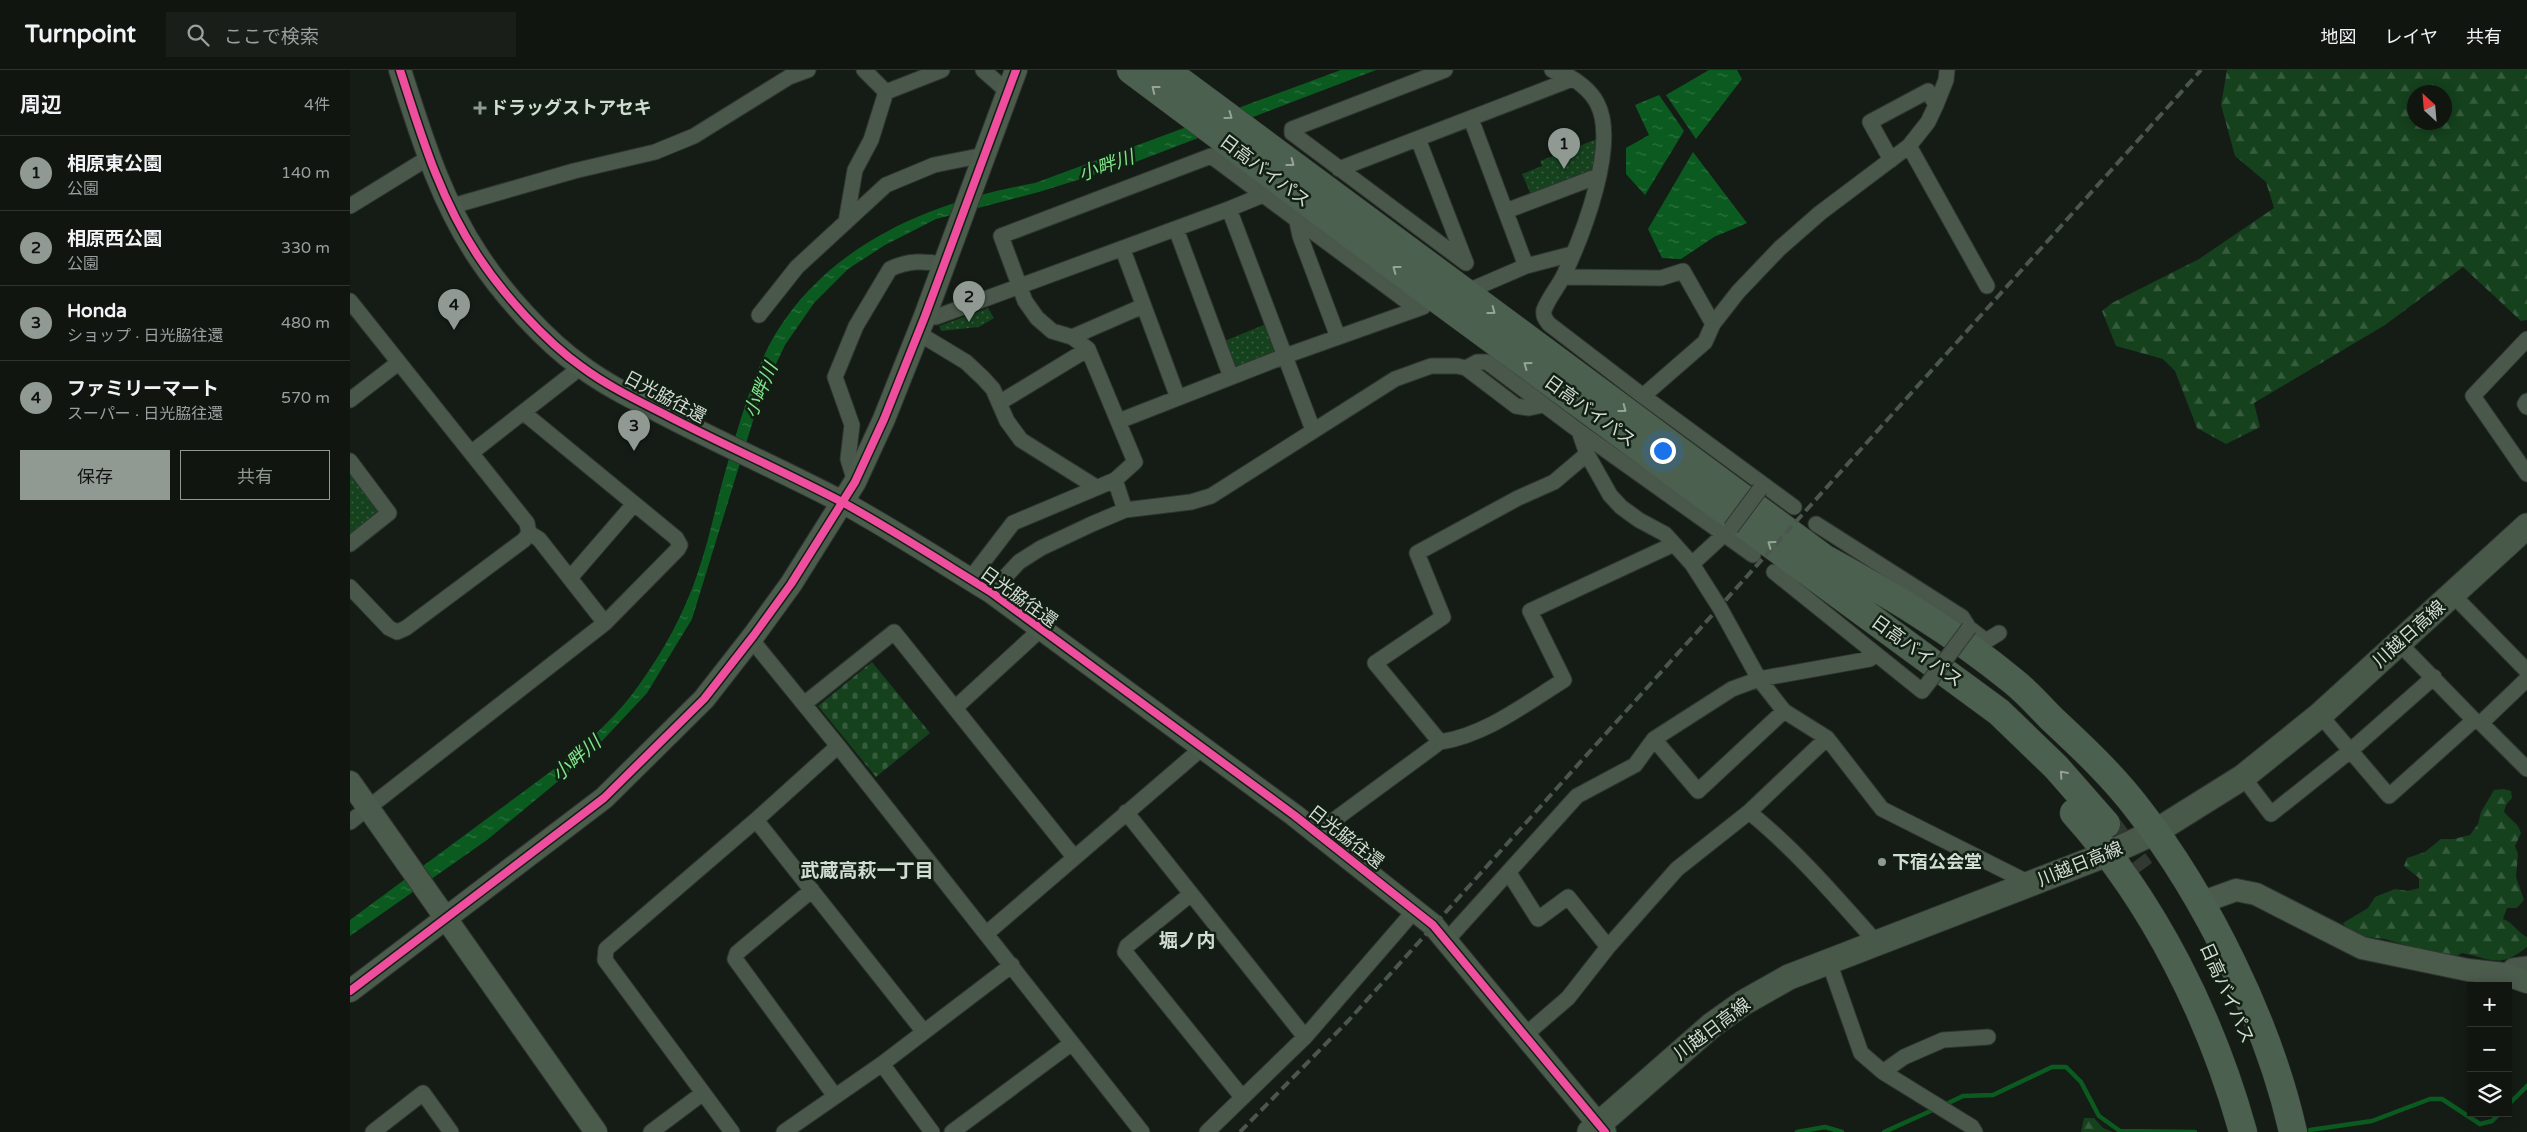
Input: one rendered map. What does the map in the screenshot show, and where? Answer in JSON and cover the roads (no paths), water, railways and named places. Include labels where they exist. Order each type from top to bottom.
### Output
[{"type":"highway","name":"日高バイパス","points":[[1131,70],[1253,133],[1467,292],[1796,563]]},
{"type":"highway","name":"日高バイパス","points":[[1165,70],[1227,142],[1428,305],[1796,563],[2005,694],[2073,757],[2115,821]]},
{"type":"highway","points":[[1796,563],[1917,612],[2014,682],[2077,742],[2137,807],[2156,832],[2200,903],[2229,956],[2269,1053],[2266,1123]]},
{"type":"highway","points":[[1796,563],[1891,647],[1983,720],[2040,775],[2108,854],[2127,880],[2187,984],[2209,1030],[2266,1123]]},
{"type":"highway","name":"日高バイパス","points":[[2149,867],[2214,959],[2245,1030],[2266,1123]]},
{"type":"main road","name":"川越日高線","points":[[1598,1130],[1712,1025],[1743,1003],[1789,977],[2108,854],[2156,832],[2243,777],[2320,715],[2453,594],[2524,540]]},
{"type":"street","name":"日光脇往還","points":[[400,70],[428,158],[449,207],[477,256],[500,287],[533,324],[580,367],[622,393],[842,502],[991,592],[1322,837],[1415,910],[1447,940],[1598,1130]]},
{"type":"street","points":[[449,207],[574,171],[655,152],[694,136],[790,77],[808,70]]},
{"type":"street","points":[[864,70],[886,92]]},
{"type":"street","points":[[846,222],[855,170],[871,140],[886,92],[925,73],[942,70]]},
{"type":"street","points":[[983,70],[1008,92]]},
{"type":"street","points":[[350,991],[604,798],[704,698],[751,639],[791,584],[855,482],[884,419],[922,324],[1016,70]]},
{"type":"street","points":[[1418,139],[1466,263],[1292,133],[1292,129],[1445,70]]},
{"type":"street","points":[[1552,70],[1589,91],[1598,104],[1606,144],[1598,176],[1572,254],[1563,277],[1544,311],[1544,318],[1549,324],[1762,486],[1794,507]]},
{"type":"street","points":[[1643,396],[1705,342],[1713,324],[1738,292],[1780,248],[1820,213],[1910,146],[1928,122],[1946,80],[1947,70]]},
{"type":"street","points":[[1339,169],[1572,80]]},
{"type":"street","points":[[1891,160],[1870,122],[1928,91],[1936,105]]},
{"type":"street","points":[[1471,119],[1526,266]]},
{"type":"street","points":[[1910,146],[1987,286]]},
{"type":"street","points":[[970,579],[1013,523],[1116,480],[1135,462],[1088,349],[1072,337],[1052,332],[1037,318],[1025,301],[1001,236],[1211,156],[1297,222],[1428,305]]},
{"type":"street","points":[[350,206],[428,158]]},
{"type":"street","points":[[759,315],[797,267],[886,185],[934,165],[980,164]]},
{"type":"street","points":[[1506,211],[1598,176]]},
{"type":"street","points":[[922,324],[1229,210],[1263,195]]},
{"type":"street","points":[[1229,210],[1313,430]]},
{"type":"street","points":[[1297,222],[1300,236],[1338,337]]},
{"type":"street","points":[[1176,229],[1231,377]]},
{"type":"street","points":[[1122,250],[1178,398]]},
{"type":"street","points":[[1119,421],[1285,356],[1467,292],[1526,266],[1572,254]]},
{"type":"street","points":[[855,482],[848,459],[852,425],[835,377],[844,351],[890,269],[902,263],[923,261],[944,264]]},
{"type":"street","points":[[1563,277],[1660,278],[1683,271],[1713,324]]},
{"type":"street","points":[[350,301],[527,523],[529,533],[524,540],[430,611],[397,632],[389,628],[350,587]]},
{"type":"street","points":[[1072,337],[1143,306]]},
{"type":"street","points":[[922,324],[966,362],[993,389],[1007,421],[1021,440],[1096,487]]},
{"type":"street","points":[[2527,339],[2473,396],[2527,474]]},
{"type":"street","points":[[999,403],[1088,349]]},
{"type":"street","points":[[991,592],[1019,562],[1041,548],[1125,510],[1191,502],[1211,496],[1395,379],[1431,366],[1466,368],[1478,362],[1488,362],[1579,432],[1729,531],[1753,555]]},
{"type":"street","points":[[350,400],[398,363]]},
{"type":"street","points":[[471,453],[580,367]]},
{"type":"street","points":[[2527,401],[2525,404],[2527,407]]},
{"type":"street","points":[[350,822],[605,623],[680,545],[676,538],[524,413]]},
{"type":"street","points":[[1579,432],[1587,454],[1610,495],[1620,507],[1665,534],[1692,564],[1720,608],[1759,679],[1784,711],[1827,738],[1854,770],[1870,796],[1882,809],[2030,884]]},
{"type":"street","points":[[1440,742],[1375,663],[1443,616],[1417,553],[1518,498],[1554,482],[1587,454]]},
{"type":"street","points":[[350,461],[390,513],[350,544]]},
{"type":"street","points":[[1116,480],[1125,510]]},
{"type":"street","points":[[1692,564],[1729,531],[1762,486]]},
{"type":"street","points":[[570,578],[634,504]]},
{"type":"street","points":[[1816,524],[1962,618],[1969,628],[1986,640],[1999,633]]},
{"type":"street","points":[[529,533],[539,539],[605,623]]},
{"type":"street","points":[[1322,837],[1334,820],[1440,742],[1460,739],[1504,718],[1564,680],[1530,611],[1674,544]]},
{"type":"street","points":[[1796,563],[1922,691],[1969,628]]},
{"type":"street","points":[[2453,594],[2527,671]]},
{"type":"street","points":[[955,708],[1040,630]]},
{"type":"street","points":[[804,704],[894,632],[1074,857]]},
{"type":"street","points":[[751,639],[987,933],[1142,1132]]},
{"type":"street","points":[[2400,643],[2527,769]]},
{"type":"street","points":[[1447,940],[1578,796],[1635,765],[1654,740],[1732,689],[1759,679],[1870,659]]},
{"type":"street","points":[[2243,777],[2270,814],[2350,751],[2434,677]]},
{"type":"street","points":[[2320,715],[2389,796],[2527,679]]},
{"type":"street","points":[[1654,740],[1698,791],[1784,711]]},
{"type":"street","points":[[1524,1035],[1568,998],[1608,947],[1677,869],[1749,812],[1827,738]]},
{"type":"street","points":[[732,1132],[605,960],[606,949],[756,820],[838,746]]},
{"type":"street","points":[[987,933],[1201,749]]},
{"type":"street","points":[[350,782],[596,1132]]},
{"type":"street","points":[[1126,812],[1305,1037]]},
{"type":"street","points":[[1749,812],[1779,836],[1877,943]]},
{"type":"street","points":[[756,820],[924,1032]]},
{"type":"street","points":[[1509,873],[1538,919],[1568,897],[1608,947]]},
{"type":"street","points":[[812,890],[737,953],[735,959],[835,1096]]},
{"type":"street","points":[[2200,903],[2236,890],[2256,894],[2362,948],[2468,970],[2504,974],[2527,982]]},
{"type":"street","points":[[1191,894],[1127,946],[1125,952],[1242,1097]]},
{"type":"street","points":[[1207,1132],[1305,1037],[1415,910]]},
{"type":"street","points":[[1829,962],[1862,1053],[1883,1072],[1927,1098],[1974,1130]]},
{"type":"street","points":[[2504,974],[2512,966],[2527,964]]},
{"type":"street","points":[[784,1132],[882,1064],[1012,965]]},
{"type":"street","points":[[1883,1072],[1904,1058],[1943,1040],[1988,1037]]},
{"type":"street","points":[[952,1132],[1072,1043]]},
{"type":"street","points":[[882,1064],[932,1132]]},
{"type":"street","points":[[373,1132],[423,1093],[451,1132]]},
{"type":"street","points":[[651,1132],[703,1093]]},
{"type":"water","name":"小畔川","points":[[1341,70],[1376,70],[1138,161],[1039,192],[936,219],[885,245],[848,269],[814,303],[785,345],[760,398],[692,619],[647,693],[603,740],[562,778],[487,840],[350,936],[350,920],[575,752],[609,721],[639,685],[673,630],[693,587],[747,399],[768,347],[799,301],[826,274],[856,250],[923,214],[960,201],[1035,183]]},
{"type":"water","points":[[1709,70],[1737,70],[1742,79],[1696,139],[1666,95]]},
{"type":"water","points":[[1659,95],[1684,131],[1645,195],[1626,174],[1626,148],[1649,135],[1635,105]]},
{"type":"water","points":[[1693,152],[1747,223],[1714,237],[1681,259],[1662,258],[1648,229]]},
{"type":"waterway","points":[[1942,1106],[1963,1096],[1993,1095],[2052,1067],[2066,1067],[2081,1082],[2099,1116],[2120,1131],[2195,1132]]},
{"type":"waterway","points":[[2512,1101],[2527,1086]]},
{"type":"waterway","points":[[2310,1130],[2372,1121],[2430,1099],[2442,1099],[2467,1115]]},
{"type":"waterway","points":[[1884,1132],[1935,1109]]},
{"type":"waterway","points":[[2469,1117],[2480,1124],[2492,1121],[2496,1117]]},
{"type":"waterway","points":[[1797,1132],[1825,1127],[1842,1132]]},
{"type":"tunnel","points":[[2109,828],[2141,871]]},
{"type":"railway","points":[[1240,1132],[1349,1020],[2201,70]]},
{"type":"place","name":"ドラッグストアセキ","points":[[480,108]]},
{"type":"place","name":"相原東公園","points":[[1564,169]]},
{"type":"place","name":"相原西公園","points":[[969,322]]},
{"type":"place","name":"ファミリーマート","points":[[454,330]]},
{"type":"place","name":"Honda","points":[[634,451]]},
{"type":"place","name":"下宿公会堂","points":[[1882,862]]},
{"type":"district","name":"武蔵高萩一丁目","points":[[867,870]]},
{"type":"district","name":"堀ノ内","points":[[1187,940]]}]
